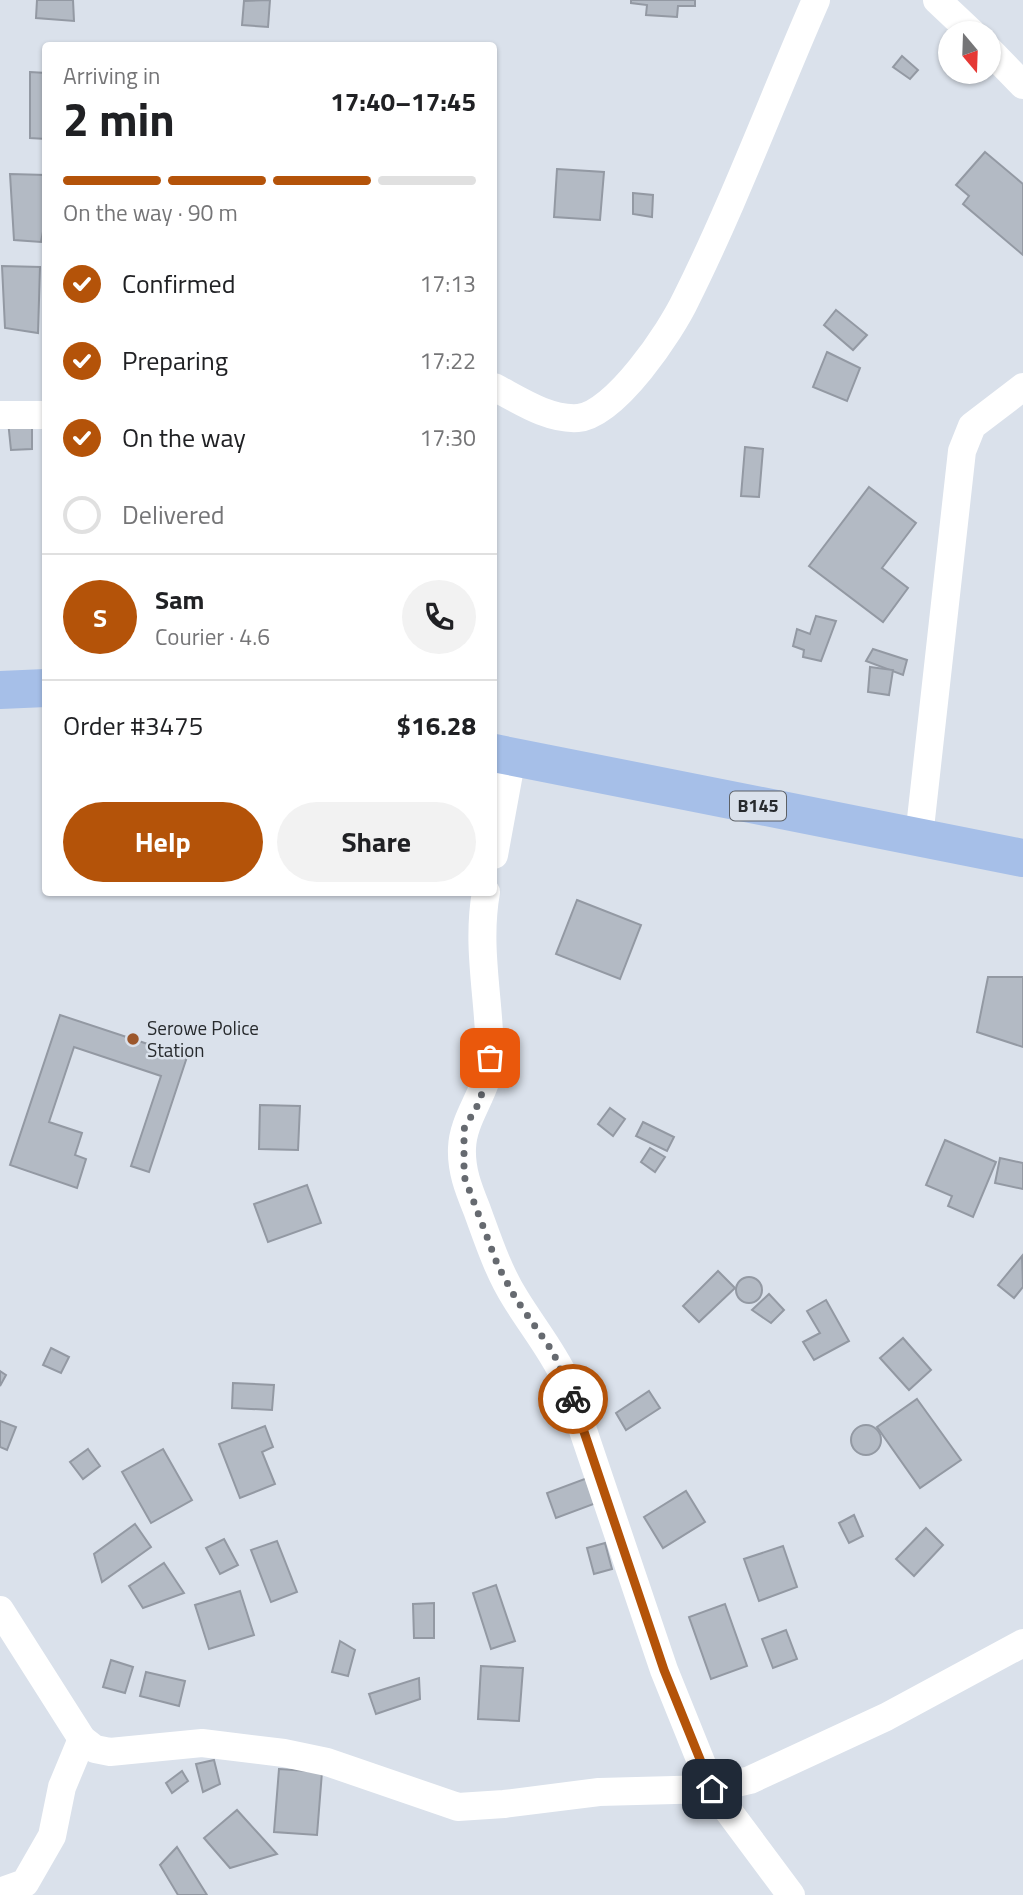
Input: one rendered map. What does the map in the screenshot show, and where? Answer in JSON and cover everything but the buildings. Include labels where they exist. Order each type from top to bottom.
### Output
[{"type":"main road","points":[[0,690],[42,688]]},
{"type":"main road","name":"B145","points":[[503,755],[1023,858]]},
{"type":"street","points":[[497,388],[552,415],[579,418],[600,411],[630,383],[685,301],[816,0]]},
{"type":"street","points":[[937,0],[959,21]]},
{"type":"street","points":[[1001,62],[1023,85]]},
{"type":"street","points":[[919,837],[962,451],[972,426],[1023,387]]},
{"type":"street","points":[[0,415],[42,415]]},
{"type":"street","points":[[497,822],[503,755]]},
{"type":"street","points":[[485,896],[482,918],[482,970],[490,1058],[480,1101],[464,1129],[464,1176],[498,1266],[516,1299],[553,1352],[566,1380],[664,1670],[712,1789],[792,1895]]},
{"type":"street","points":[[0,1610],[82,1739],[95,1749],[110,1752],[202,1743],[284,1753],[327,1762],[458,1807],[599,1792],[712,1789],[750,1780],[873,1723],[1023,1643]]},
{"type":"street","points":[[0,1892],[25,1883],[51,1836],[62,1787],[82,1739]]},
{"type":"way so far","points":[[490,1058],[480,1101],[464,1129],[464,1176],[498,1266],[516,1299],[553,1352],[573,1399]]},
{"type":"place","name":"Serowe Police Station","points":[[133,1039]]},
{"type":"route","points":[[573,1399],[664,1670],[712,1789]]}]
